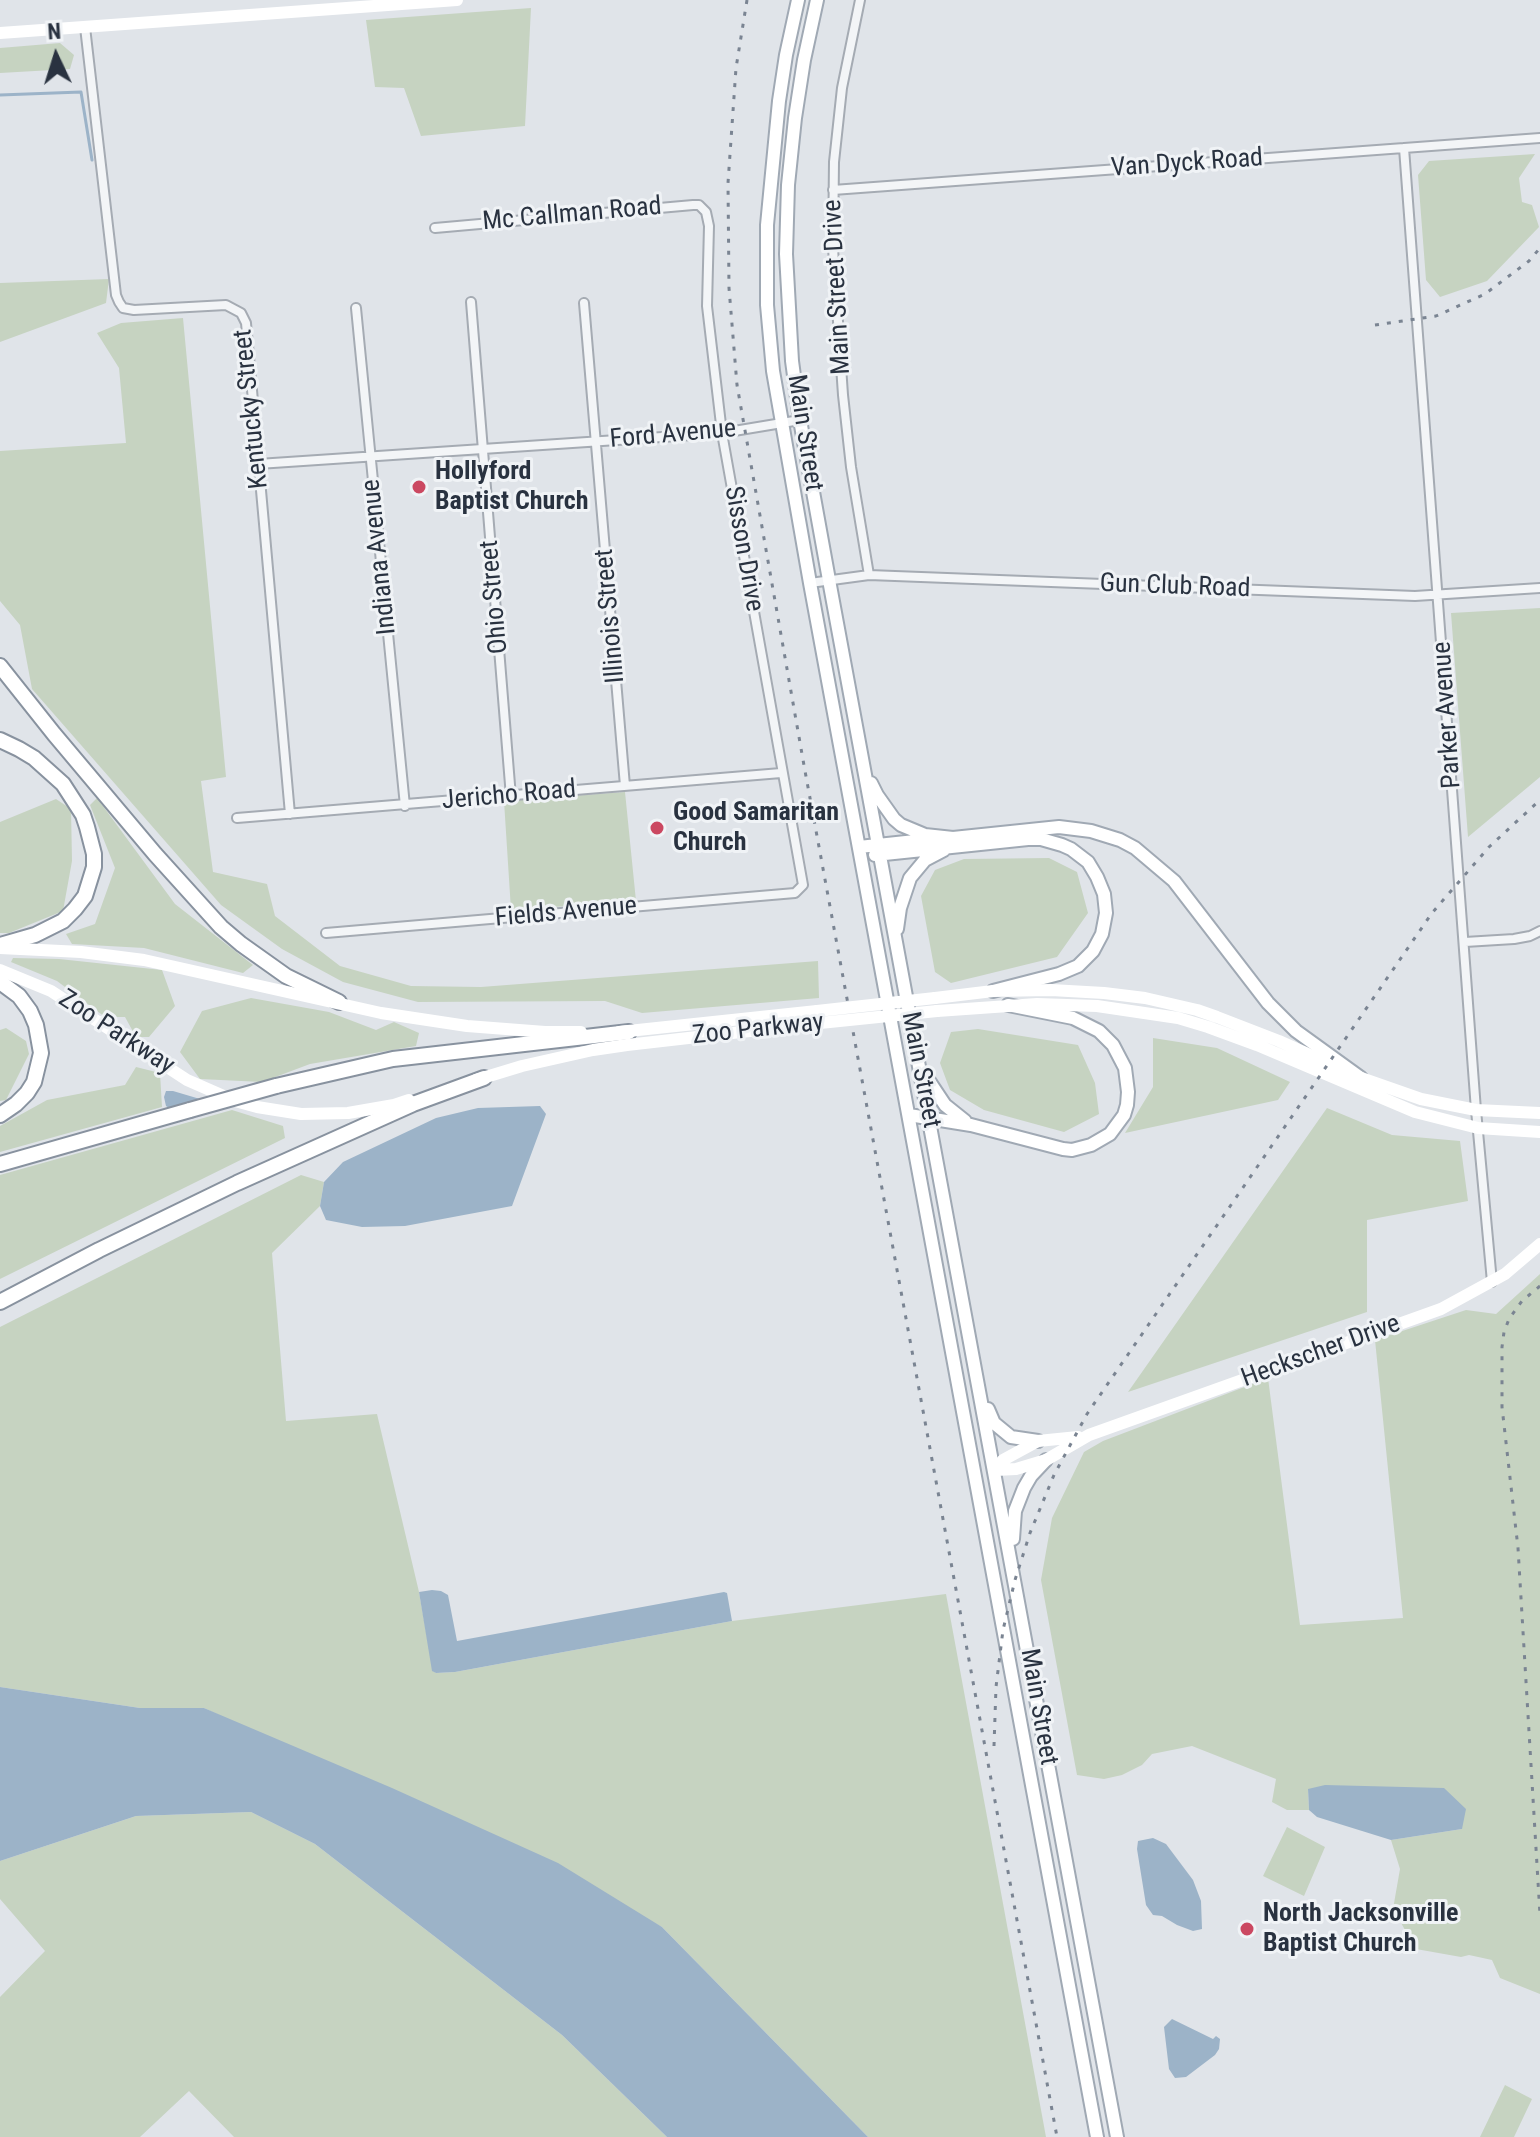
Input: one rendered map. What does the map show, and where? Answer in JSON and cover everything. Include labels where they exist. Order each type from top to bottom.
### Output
[{"type":"highway","points":[[0,666],[104,794],[221,927],[286,976],[339,1002]]},
{"type":"highway","points":[[0,740],[34,758],[63,784],[83,815],[94,854],[94,867],[85,896],[63,921],[0,946]]},
{"type":"highway","points":[[0,982],[19,996],[33,1016],[41,1053],[34,1082],[27,1093],[0,1115]]},
{"type":"highway","points":[[0,1164],[276,1086],[393,1059],[629,1032]]},
{"type":"highway","points":[[0,1302],[237,1183],[413,1104],[484,1078]]},
{"type":"main road","points":[[365,6],[388,0]]},
{"type":"main road","points":[[0,33],[457,0]]},
{"type":"main road","name":"Main Street","points":[[798,0],[779,101],[767,225],[767,305],[773,371],[1097,2137]]},
{"type":"main road","name":"Main Street","points":[[817,0],[795,118],[786,219],[788,324],[800,420],[1117,2137]]},
{"type":"main road","points":[[864,767],[886,810],[901,825],[952,842],[1041,839],[1071,849],[1088,862],[1104,894],[1106,913],[1102,934],[1093,951],[1078,966],[1059,974],[993,991]]},
{"type":"main road","points":[[860,852],[1068,828],[1120,840],[1135,848],[1174,881],[1268,1003],[1296,1031],[1361,1078]]},
{"type":"main road","points":[[896,940],[900,908],[910,878],[925,860],[952,842]]},
{"type":"main road","name":"Zoo Parkway","points":[[0,946],[144,960],[381,1013],[467,1026],[545,1032],[629,1032],[819,1017]]},
{"type":"main road","name":"Zoo Parkway","points":[[0,970],[51,991],[194,1084],[235,1101],[301,1114],[359,1111],[394,1105],[557,1058],[616,1046],[936,1004],[993,991],[1104,993],[1186,1007],[1421,1099],[1476,1110],[1540,1113]]},
{"type":"main road","name":"Zoo Parkway","points":[[936,1004],[1097,1006],[1178,1018],[1257,1045],[1415,1112],[1478,1128],[1540,1132]]},
{"type":"main road","points":[[909,1115],[971,1125],[1053,1148],[1072,1150],[1091,1145],[1110,1134],[1124,1115],[1127,1081],[1122,1059],[1107,1038],[1073,1018],[1008,1005]]},
{"type":"main road","points":[[920,1067],[945,1105],[971,1125]]},
{"type":"main road","name":"Heckscher Drive","points":[[995,1470],[1016,1469],[1046,1460],[1089,1435],[1441,1309],[1505,1274],[1540,1244]]},
{"type":"main road","points":[[979,1386],[994,1423],[1011,1437],[1038,1441]]},
{"type":"main road","name":"Heckscher Drive","points":[[995,1470],[1003,1460],[1038,1441],[1089,1435]]},
{"type":"main road","points":[[970,1448],[995,1470],[985,1488],[981,1505]]},
{"type":"main road","points":[[1012,1567],[1015,1511],[1031,1476],[1046,1460]]},
{"type":"main road","points":[[1035,1802],[1055,1799]]},
{"type":"main road","points":[[1095,2123],[1114,2119]]},
{"type":"street","name":"Main Street Drive","points":[[860,0],[842,88],[833,190],[833,248],[843,395],[869,575]]},
{"type":"street","name":"Kentucky Street","points":[[85,27],[116,295],[123,308],[226,305],[241,313],[246,323],[290,814]]},
{"type":"street","name":"Van Dyck Road","points":[[833,190],[1540,138]]},
{"type":"street","name":"Parker Avenue","points":[[1404,148],[1476,1110],[1492,1282]]},
{"type":"street","name":"Mc Callman Road","points":[[435,228],[693,205],[699,205],[706,212]]},
{"type":"street","name":"Sisson Drive","points":[[706,212],[709,226],[707,306],[722,433],[803,885]]},
{"type":"street","name":"Ohio Street","points":[[471,302],[511,797]]},
{"type":"street","name":"Illinois Street","points":[[584,303],[625,786]]},
{"type":"street","name":"Indiana Avenue","points":[[356,308],[405,806]]},
{"type":"street","name":"Ford Avenue","points":[[258,464],[722,433],[800,420]]},
{"type":"street","name":"Gun Club Road","points":[[810,583],[869,575],[1399,595],[1540,588]]},
{"type":"street","name":"Jericho Road","points":[[237,818],[781,773]]},
{"type":"street","name":"Fields Avenue","points":[[326,933],[795,893],[803,885]]},
{"type":"street","points":[[1465,942],[1514,939],[1540,931]]},
{"type":"green space","points":[[531,8],[525,126],[421,136],[404,88],[375,87],[366,20]]},
{"type":"green space","points":[[60,43],[74,55],[70,69],[0,73],[0,48]]},
{"type":"green space","points":[[1535,154],[1519,178],[1522,202],[1532,205],[1539,227],[1487,281],[1440,297],[1426,280],[1418,175],[1429,161]]},
{"type":"green space","points":[[109,279],[106,303],[0,342],[0,283]]},
{"type":"green space","points":[[183,318],[226,777],[201,781],[213,872],[267,884],[275,916],[340,966],[411,986],[481,987],[818,961],[819,998],[642,1013],[605,1001],[418,1002],[343,982],[282,949],[221,905],[32,689],[20,625],[0,601],[0,451],[126,443],[119,368],[97,333],[121,323]]},
{"type":"green space","points":[[1540,608],[1540,777],[1468,837],[1451,613]]},
{"type":"green space","points":[[625,792],[636,901],[511,910],[504,801]]},
{"type":"green space","points":[[97,798],[175,904],[253,965],[243,973],[144,948],[72,944],[66,934],[95,924],[115,868],[90,805]]},
{"type":"green space","points":[[56,799],[71,809],[72,861],[63,911],[9,933],[0,933],[0,822]]},
{"type":"green space","points":[[1049,858],[1077,872],[1088,913],[1057,957],[951,983],[935,972],[921,896],[935,870],[964,859]]},
{"type":"green space","points":[[13,958],[59,959],[162,970],[175,1006],[149,1037],[136,1037],[125,1017],[105,1017],[57,981],[11,962]]},
{"type":"green space","points":[[251,998],[329,1012],[376,1030],[394,1022],[419,1033],[416,1046],[310,1064],[262,1082],[200,1079],[180,1052],[202,1011]]},
{"type":"green space","points":[[6,1028],[26,1041],[29,1054],[6,1100],[0,1101],[0,1030]]},
{"type":"green space","points":[[978,1029],[1078,1045],[1095,1083],[1099,1114],[1064,1132],[984,1110],[950,1090],[940,1063],[951,1032]]},
{"type":"green space","points":[[1153,1038],[1217,1048],[1290,1082],[1278,1100],[1125,1133],[1153,1087]]},
{"type":"green space","points":[[136,1067],[160,1073],[162,1107],[0,1152],[0,1126],[47,1100],[125,1085]]},
{"type":"green space","points":[[1327,1108],[1392,1135],[1460,1141],[1468,1201],[1367,1220],[1367,1312],[1128,1392]]},
{"type":"green space","points":[[232,1110],[283,1126],[285,1138],[0,1279],[0,1175]]},
{"type":"green space","points":[[301,1175],[324,1182],[320,1206],[272,1253],[286,1421],[377,1414],[419,1592],[433,1671],[436,1673],[732,1621],[946,1594],[1046,2137],[868,2137],[662,1927],[204,1708],[140,1708],[0,1687],[0,1327]]},
{"type":"green space","points":[[1540,1274],[1540,1994],[1500,1978],[1492,1960],[1416,1949],[1393,1909],[1400,1869],[1391,1840],[1462,1829],[1308,1789],[1309,1810],[1287,1810],[1272,1802],[1276,1779],[1192,1746],[1152,1754],[1142,1765],[1122,1775],[1104,1779],[1077,1775],[1041,1580],[1052,1518],[1084,1452],[1103,1441],[1268,1378],[1300,1625],[1403,1618],[1375,1340],[1466,1310],[1496,1314]]},
{"type":"green space","points":[[251,1812],[315,1844],[562,2035],[667,2137],[234,2137],[189,2091],[140,2137],[0,2137],[0,1997],[45,1951],[0,1899],[0,1861],[136,1816]]},
{"type":"green space","points":[[1287,1827],[1325,1847],[1304,1896],[1263,1876]]},
{"type":"green space","points":[[1505,2085],[1532,2099],[1514,2137],[1480,2137]]},
{"type":"water","points":[[166,1091],[200,1099],[169,1108],[164,1097]]},
{"type":"water","points":[[540,1106],[546,1114],[512,1206],[405,1226],[362,1227],[326,1220],[320,1206],[324,1182],[343,1162],[436,1118],[478,1108]]},
{"type":"water","points":[[432,1590],[448,1595],[457,1641],[724,1592],[727,1593],[732,1621],[436,1673],[432,1671],[419,1592]]},
{"type":"water","points":[[0,1687],[140,1708],[204,1708],[558,1863],[662,1927],[868,2137],[667,2137],[562,2035],[315,1844],[251,1812],[136,1816],[0,1861]]},
{"type":"water","points":[[1325,1785],[1444,1788],[1466,1809],[1462,1829],[1391,1840],[1317,1817],[1309,1810],[1308,1789]]},
{"type":"water","points":[[1153,1838],[1166,1844],[1193,1880],[1201,1901],[1202,1929],[1193,1931],[1162,1916],[1153,1915],[1146,1905],[1137,1849],[1138,1841]]},
{"type":"water","points":[[1172,2019],[1213,2039],[1216,2036],[1220,2039],[1215,2055],[1186,2077],[1175,2078],[1169,2069],[1164,2027]]},
{"type":"waterway","points":[[0,95],[81,92],[92,160]]},
{"type":"railway","points":[[747,0],[736,68],[728,183],[729,288],[737,385],[805,771],[1057,2137]]},
{"type":"railway","points":[[1375,325],[1436,316],[1485,294],[1529,261],[1540,248]]},
{"type":"railway","points":[[994,1746],[996,1687],[1003,1630],[1015,1580],[1054,1475],[1087,1414],[1432,913],[1489,847],[1540,800]]},
{"type":"railway","points":[[1540,1286],[1522,1301],[1509,1319],[1502,1347],[1502,1407],[1518,1548],[1540,1915]]},
{"type":"place","name":"Hollyford Baptist Church","points":[[419,487]]},
{"type":"place","name":"Good Samaritan Church","points":[[657,828]]},
{"type":"place","name":"North Jacksonville Baptist Church","points":[[1247,1929]]}]
